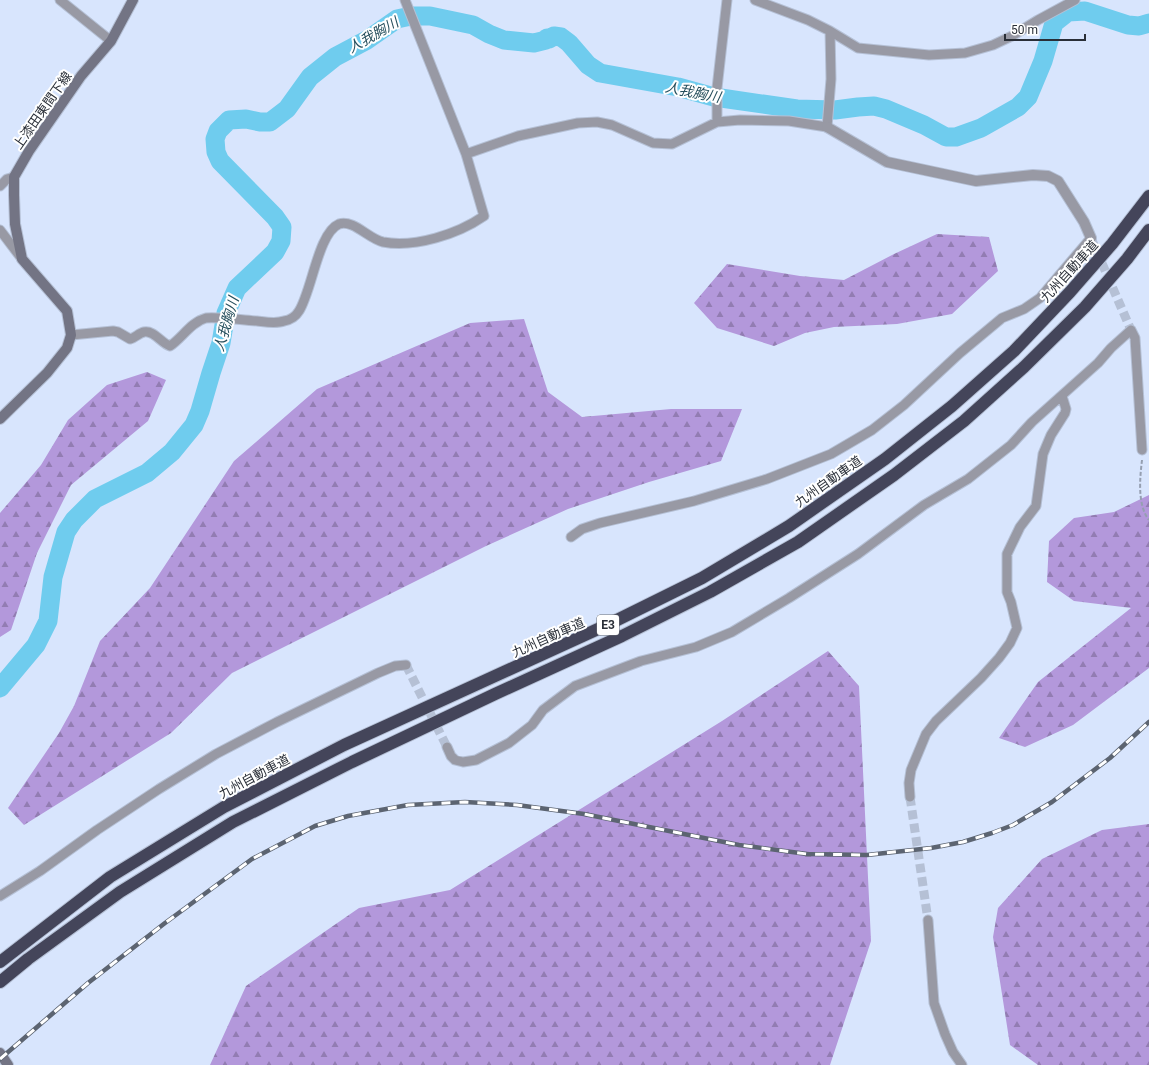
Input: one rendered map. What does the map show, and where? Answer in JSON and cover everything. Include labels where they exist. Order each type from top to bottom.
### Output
[{"type":"highway","name":"九州自動車道","points":[[0,962],[110,877],[224,807],[344,745],[610,624],[688,586],[789,526],[885,459],[952,406],[1014,351],[1086,274],[1112,244],[1149,196]]},
{"type":"highway","name":"E3","points":[[0,982],[28,958],[120,892],[233,822],[352,762],[622,636],[710,592],[798,542],[894,475],[964,421],[1024,367],[1085,307],[1127,259],[1149,230]]},
{"type":"main road","name":"上漆田東間下線","points":[[14,177],[29,151],[81,76],[111,41],[133,0]]},
{"type":"main road","points":[[0,419],[47,372],[67,348],[71,335],[67,311],[22,259],[15,224],[14,177]]},
{"type":"main road","points":[[0,1053],[8,1065]]},
{"type":"street","points":[[60,0],[111,41]]},
{"type":"street","points":[[71,335],[113,331],[118,332],[130,339],[142,332],[148,332],[153,334],[164,344],[170,346],[194,324],[206,318],[277,323],[291,319],[300,311],[322,248],[332,228],[345,222],[382,242],[407,243],[438,237],[467,226],[484,216],[466,154],[405,0]]},
{"type":"street","points":[[717,122],[717,88],[727,0]]},
{"type":"street","points":[[755,0],[808,20],[858,48],[929,54],[965,53],[993,45],[1012,36],[1075,0]]},
{"type":"street","points":[[828,127],[831,79],[830,31]]},
{"type":"street","points":[[466,154],[518,136],[578,123],[597,122],[612,125],[653,143],[672,144],[717,122],[740,120],[789,121],[828,127],[887,162],[976,181],[1033,175],[1048,176],[1058,181],[1084,222],[1091,238],[1040,298],[1024,309],[1002,318],[960,353],[904,405],[872,430],[831,454],[767,478],[701,498],[600,523],[582,530],[571,538]]},
{"type":"street","points":[[0,186],[8,178],[14,177]]},
{"type":"street","points":[[0,230],[22,259]]},
{"type":"street","points":[[447,747],[451,756],[455,760],[463,762],[476,760],[510,743],[532,725],[543,710],[575,686],[641,661],[696,647],[732,632],[790,598],[858,554],[924,505],[968,479],[1011,444],[1032,422],[1098,364],[1111,348],[1131,330],[1135,338],[1142,450]]},
{"type":"street","points":[[910,797],[909,783],[911,770],[926,734],[936,721],[981,678],[999,658],[1010,643],[1017,628],[1007,592],[1007,554],[1020,527],[1036,506],[1043,454],[1051,435],[1066,409],[1062,396]]},
{"type":"street","points":[[0,896],[40,871],[97,830],[159,789],[216,754],[276,722],[378,673],[395,666],[406,665]]},
{"type":"street","points":[[928,920],[934,1003],[953,1052],[962,1065]]},
{"type":"path","points":[[1142,450],[1139,486],[1145,516],[1149,520]]},
{"type":"green space","points":[[937,234],[989,237],[998,271],[952,314],[897,324],[834,327],[805,333],[774,346],[717,328],[694,303],[727,264],[800,276],[844,280]]},
{"type":"green space","points":[[524,319],[548,392],[582,417],[671,409],[742,409],[721,461],[649,482],[568,509],[486,546],[232,673],[171,733],[24,825],[8,808],[59,733],[74,706],[100,641],[150,588],[234,461],[317,389],[470,323]]},
{"type":"green space","points":[[147,372],[166,380],[148,421],[71,485],[37,553],[11,630],[0,637],[0,513],[41,465],[68,420],[107,385]]},
{"type":"green space","points":[[1149,495],[1149,668],[1073,725],[1025,747],[999,738],[1038,682],[1131,608],[1074,601],[1047,582],[1049,541],[1074,518],[1114,512]]},
{"type":"green space","points":[[828,651],[859,686],[871,941],[830,1065],[210,1065],[246,986],[359,908],[450,890],[722,721]]},
{"type":"green space","points":[[1149,824],[1149,1065],[1038,1065],[1010,1045],[993,937],[998,908],[1042,859],[1102,830]]},
{"type":"waterway","name":"人我胸川","points":[[0,688],[36,645],[48,621],[53,577],[66,532],[74,520],[95,499],[147,473],[172,452],[194,425],[200,411],[221,343],[226,313],[237,288],[275,252],[281,241],[282,227],[275,217],[220,161],[216,152],[215,139],[218,131],[229,120],[246,119],[260,122],[270,122],[287,109],[310,77],[335,57],[367,40],[397,19],[411,16],[430,16],[473,25],[504,40],[534,43],[554,36],[561,37],[569,43],[588,65],[600,73],[678,87],[714,97],[797,109],[835,110],[874,106],[886,109],[924,125],[946,137],[956,137],[981,128],[1018,107],[1028,97],[1043,61],[1054,23],[1068,12],[1085,11],[1128,25],[1139,26],[1149,23]]},
{"type":"tunnel","points":[[1091,238],[1131,330]]},
{"type":"tunnel","points":[[406,665],[447,747]]},
{"type":"tunnel","points":[[910,797],[928,920]]},
{"type":"railway","points":[[0,1059],[88,983],[165,923],[252,859],[315,826],[348,816],[408,805],[465,802],[517,805],[584,814],[739,845],[807,854],[867,855],[931,848],[963,842],[1013,825],[1052,802],[1110,758],[1149,722]]}]
